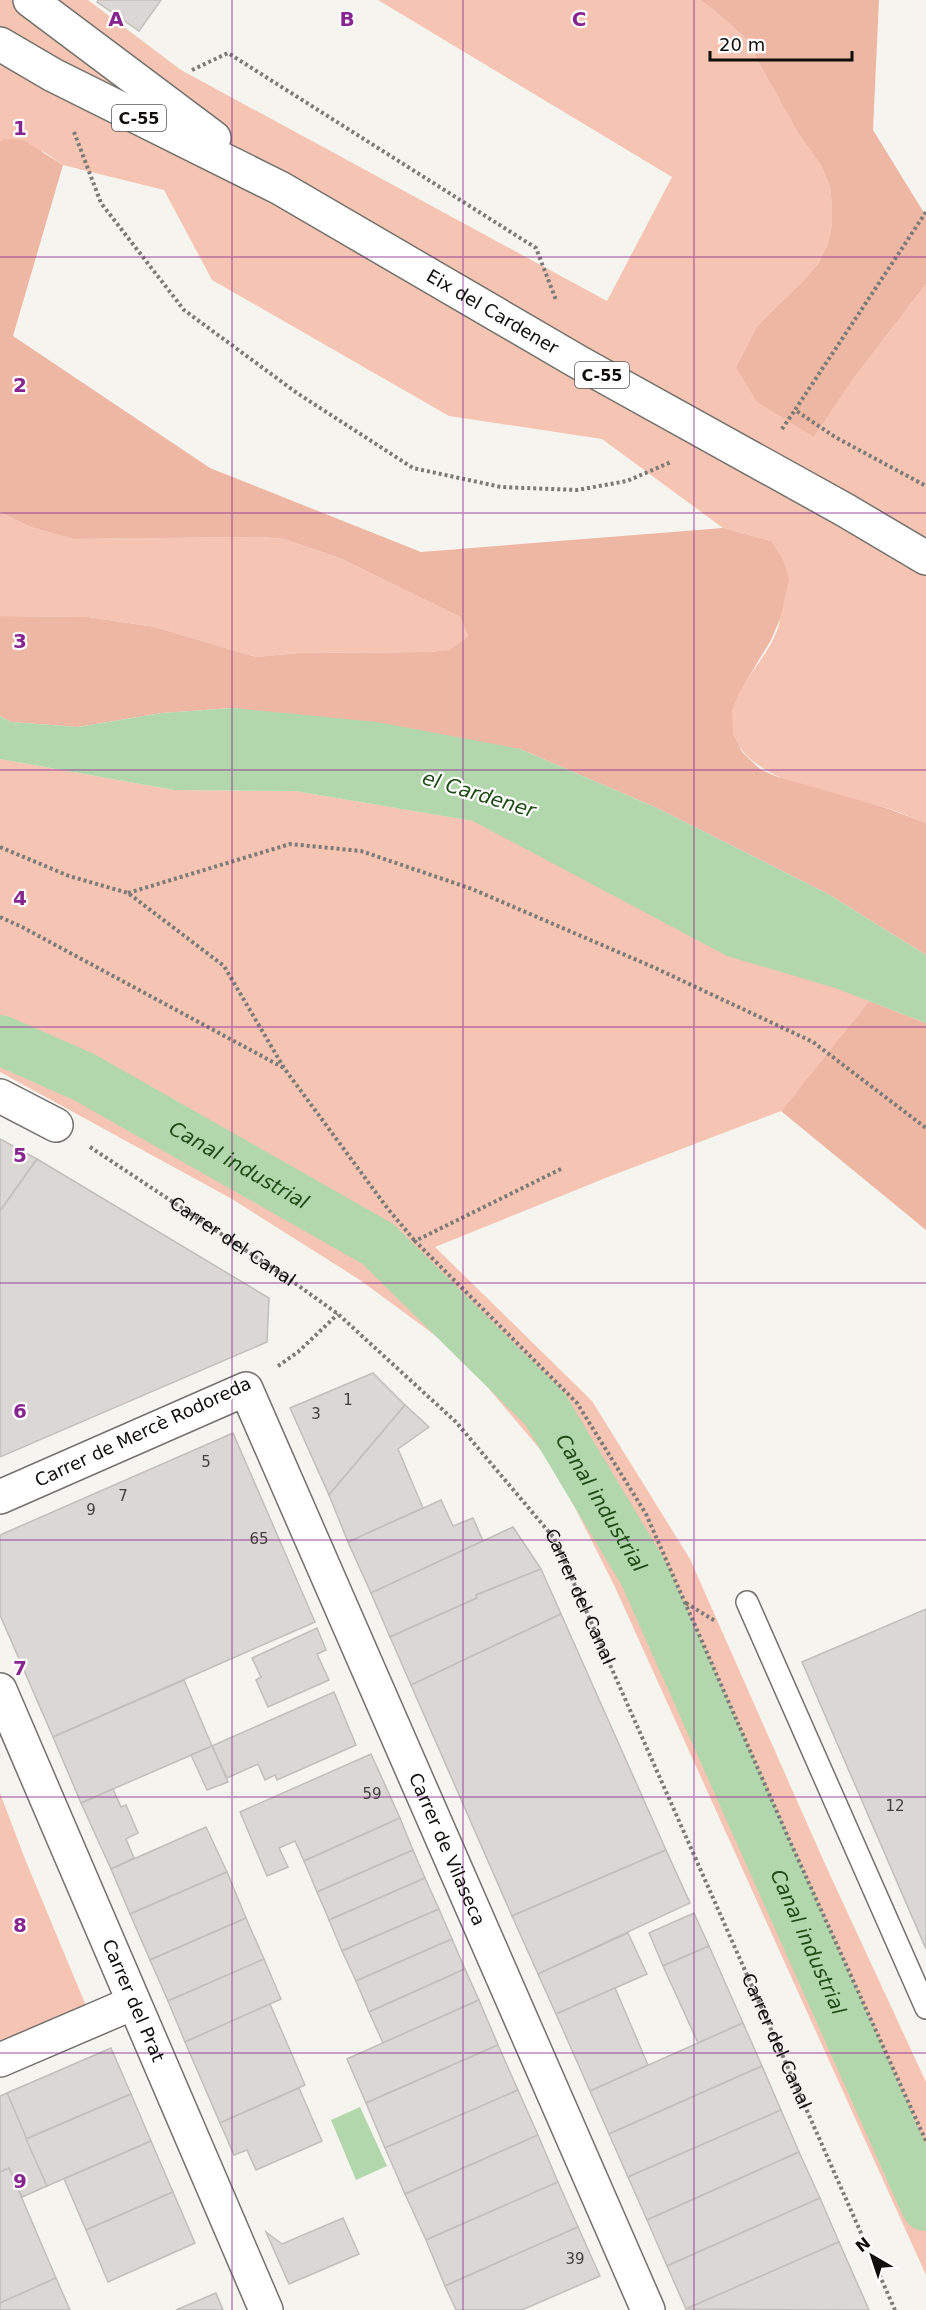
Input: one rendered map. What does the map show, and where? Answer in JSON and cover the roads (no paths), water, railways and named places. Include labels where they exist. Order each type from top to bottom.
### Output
[{"type":"street","name":"Eix del Cardener","points":[[30,0],[280,188]]},
{"type":"street","name":"Eix del Cardener","points":[[0,44],[53,75],[280,188],[580,363],[845,510],[926,558]]},
{"type":"street","points":[[0,1096],[56,1125]]},
{"type":"street","name":"Carrer de Mercè Rodoreda","points":[[0,1497],[246,1389]]},
{"type":"street","name":"Carrer de Vilaseca","points":[[246,1389],[648,2310]]},
{"type":"street","name":"Carrer del Prat","points":[[0,1690],[266,2310]]},
{"type":"street","points":[[0,2060],[133,2003]]},
{"type":"lane","points":[[747,1602],[926,2008]]},
{"type":"water","name":"el Cardener","points":[[233,708],[377,722],[520,749],[657,808],[828,894],[926,955],[926,1023],[835,988],[727,956],[473,821],[295,791],[174,790],[0,759],[0,716],[11,722],[78,727],[162,713]]},
{"type":"water","points":[[360,2107],[387,2166],[356,2180],[331,2120]]},
{"type":"waterway","name":"Canal industrial","points":[[0,1040],[84,1077],[378,1244],[545,1409],[644,1574],[926,2206]]}]
